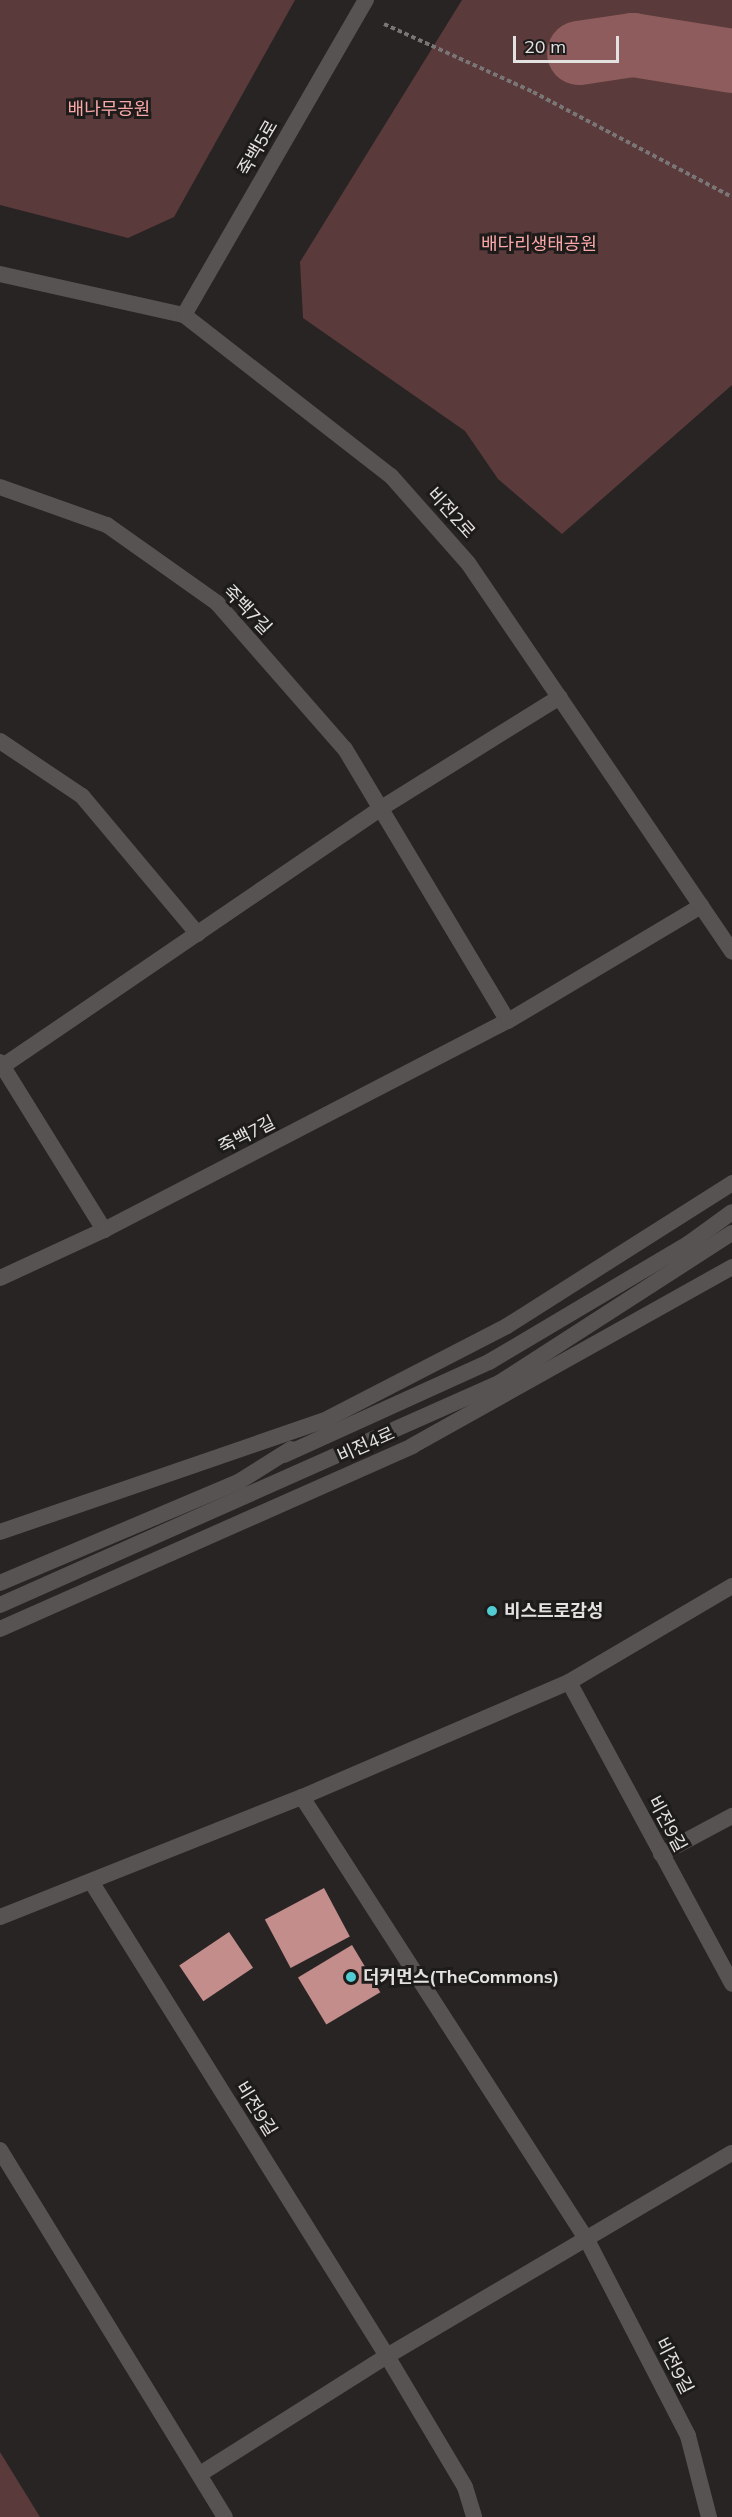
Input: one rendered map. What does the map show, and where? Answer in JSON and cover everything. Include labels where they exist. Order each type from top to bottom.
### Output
[{"type":"street","name":"죽백5로","points":[[184,315],[363,6]]},
{"type":"street","name":"비전2로","points":[[0,274],[184,315],[391,476],[468,563],[732,952]]},
{"type":"street","name":"죽백7길","points":[[0,487],[106,525],[217,603],[345,749],[513,1018],[104,1230],[0,1278]]},
{"type":"street","points":[[104,1230],[1,1064],[198,934],[383,807],[560,697]]},
{"type":"street","points":[[0,741],[82,796],[198,934]]},
{"type":"street","points":[[513,1018],[702,906]]},
{"type":"street","points":[[0,1532],[323,1421],[507,1326],[732,1183]]},
{"type":"street","points":[[0,1583],[240,1480],[285,1455],[489,1362],[688,1244],[732,1212]]},
{"type":"street","points":[[0,1605],[499,1383],[732,1233]]},
{"type":"street","name":"비전4로","points":[[0,1629],[412,1446],[732,1267]]},
{"type":"street","points":[[285,1455],[323,1421]]},
{"type":"street","points":[[0,1917],[92,1883],[302,1797],[569,1682],[732,1586]]},
{"type":"street","name":"비전9길","points":[[569,1682],[732,1984]]},
{"type":"street","name":"비전9길","points":[[302,1797],[587,2240],[688,2436],[709,2517]]},
{"type":"street","points":[[661,1854],[732,1816]]},
{"type":"street","name":"비전9길","points":[[92,1883],[387,2356],[465,2487],[474,2517]]},
{"type":"street","points":[[0,2150],[225,2517]]},
{"type":"street","points":[[200,2474],[387,2356],[732,2153]]},
{"type":"path","points":[[363,6],[732,197]]},
{"type":"green space","name":"배나무공원","points":[[0,0],[295,0],[174,217],[128,238],[0,205]]},
{"type":"green space","name":"배다리생태공원","points":[[462,0],[732,0],[732,385],[562,534],[498,479],[465,431],[303,318],[300,262]]},
{"type":"green space","points":[[0,2452],[40,2517],[0,2517]]},
{"type":"building","points":[[324,1888],[350,1937],[291,1968],[265,1919]]},
{"type":"building","points":[[229,1932],[253,1968],[203,2001],[179,1966]]},
{"type":"building","points":[[352,1945],[380,1992],[326,2025],[298,1977]]},
{"type":"waterway","points":[[579,53],[633,45],[732,61]]},
{"type":"place","name":"비스트로감성","points":[[492,1611]]},
{"type":"place","name":"더커먼스(TheCommons)","points":[[351,1977]]}]
